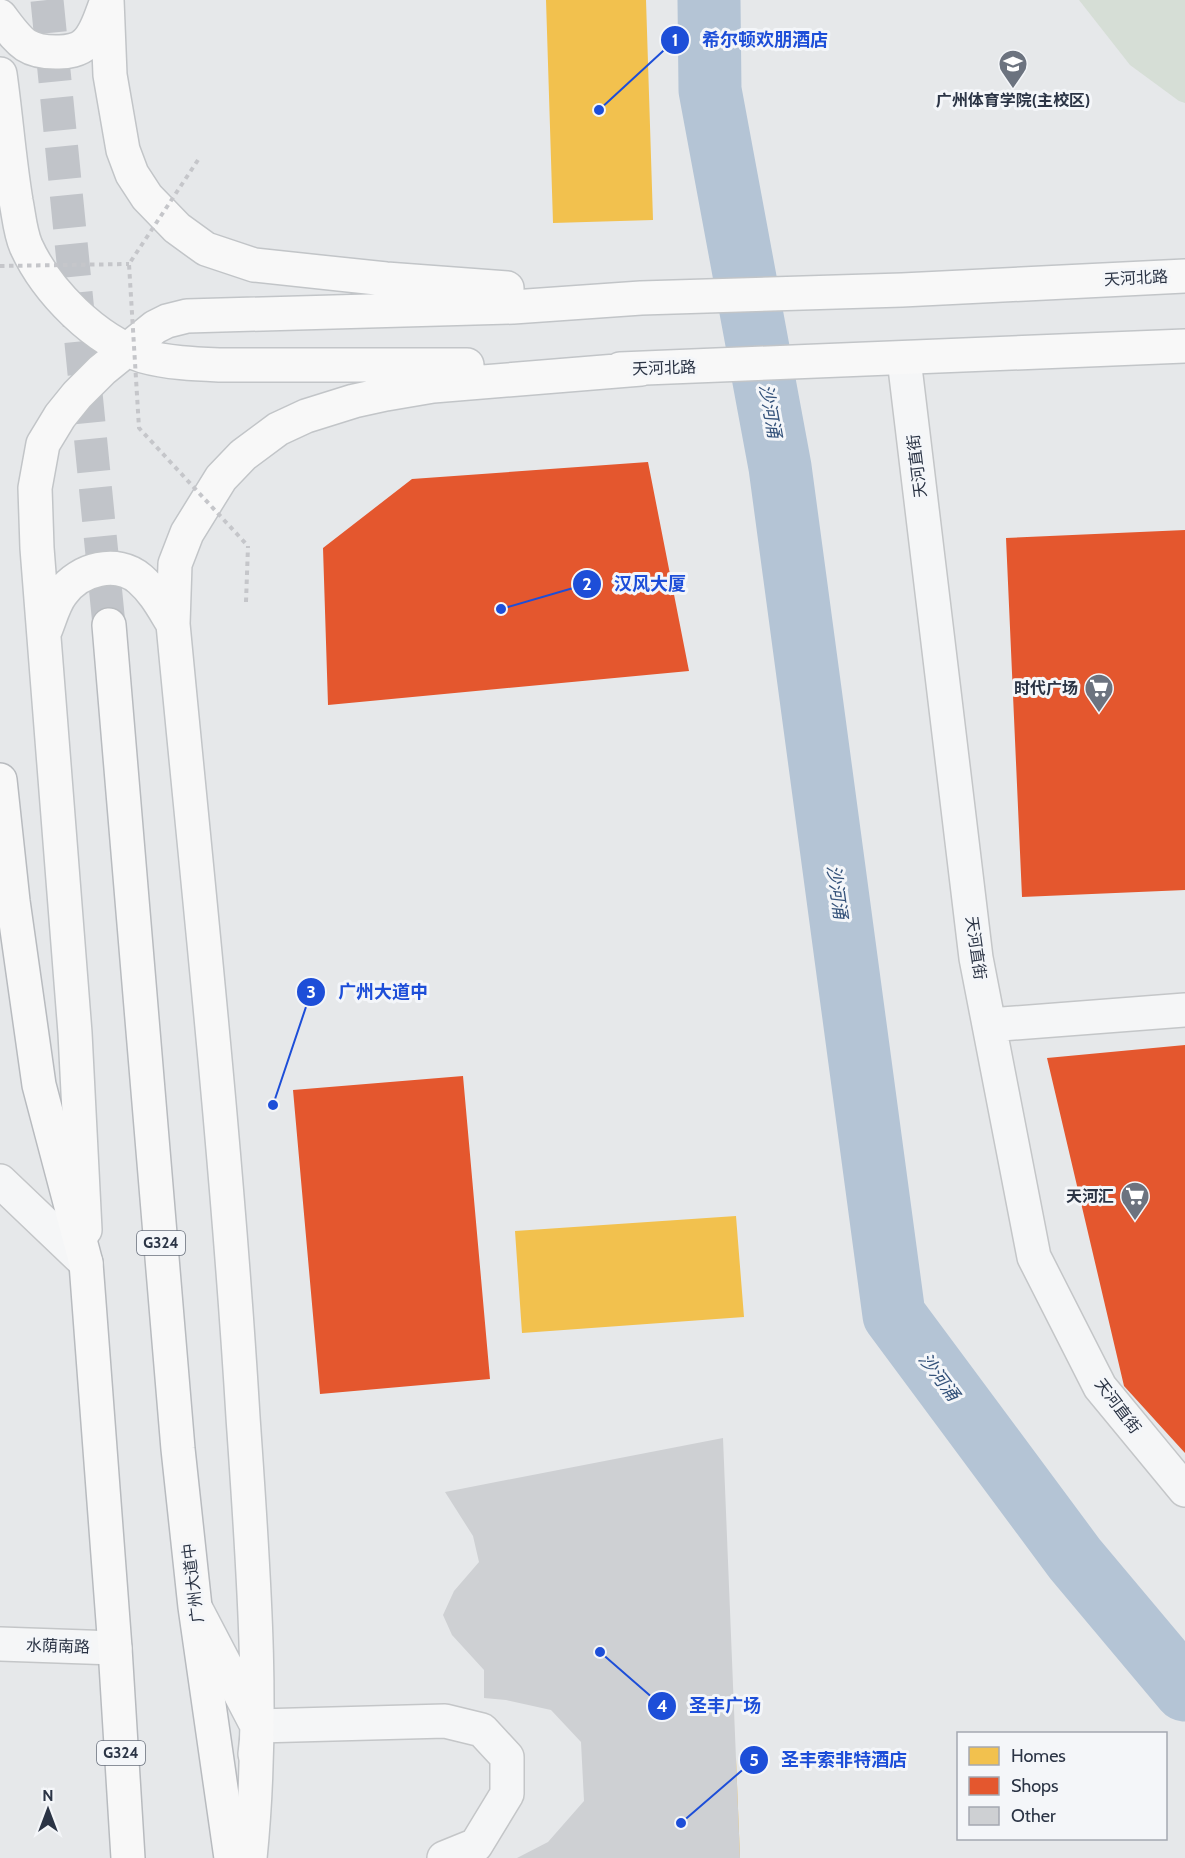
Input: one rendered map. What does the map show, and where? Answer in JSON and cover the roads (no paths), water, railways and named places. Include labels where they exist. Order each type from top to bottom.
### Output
[{"type":"main road","points":[[0,16],[30,49],[45,53],[68,52],[85,45],[96,28],[107,1]]},
{"type":"main road","points":[[107,1],[112,86],[123,150],[132,174],[147,197],[177,228],[206,249],[254,265],[386,279],[640,298]]},
{"type":"main road","points":[[0,74],[13,182],[26,245],[43,275],[86,324],[142,344]]},
{"type":"main road","name":"天河北路","points":[[1185,276],[902,290],[640,298],[501,307],[187,316],[167,321],[142,344],[183,363],[220,365],[435,365],[640,369],[1185,346]]},
{"type":"main road","points":[[86,1263],[75,1033],[37,548],[35,488],[43,444],[60,416],[76,395],[102,370],[142,344]]},
{"type":"main road","points":[[249,1858],[254,1821],[258,1649],[235,1282],[173,624],[175,564],[198,512],[221,478],[243,455],[278,429],[354,401],[433,386],[640,369]]},
{"type":"main road","points":[[44,634],[62,593],[80,576],[96,569],[118,568],[138,577],[154,593],[173,624]]},
{"type":"main road","name":"广州大道中","points":[[109,625],[177,1437],[195,1607],[231,1858]]},
{"type":"main road","name":"G324","points":[[0,780],[13,901],[39,1085],[86,1263],[115,1648],[128,1858]]},
{"type":"main road","points":[[195,1607],[258,1726]]},
{"type":"street","name":"天河直街","points":[[904,359],[974,946],[1034,1257],[1100,1388],[1185,1490]]},
{"type":"street","points":[[989,1025],[1185,1010]]},
{"type":"street","points":[[0,1181],[86,1263]]},
{"type":"street","name":"水荫南路","points":[[0,1644],[115,1648]]},
{"type":"street","points":[[258,1726],[445,1721],[482,1730],[507,1757],[507,1794],[476,1845],[444,1858]]},
{"type":"waterway","name":"沙河涌","points":[[709,0],[710,90],[780,467],[894,1315],[1075,1559],[1185,1690]]},
{"type":"tunnel","points":[[47,0],[109,625]]},
{"type":"place","name":"广州体育学院(主校区)","points":[[1013,90]]},
{"type":"place","name":"希尔顿欢朋酒店","points":[[599,110]]},
{"type":"place","name":"汉风大厦","points":[[501,609]]},
{"type":"place","name":"时代广场","points":[[1099,714]]},
{"type":"place","name":"广州大道中","points":[[273,1105]]},
{"type":"place","name":"天河汇","points":[[1135,1222]]},
{"type":"place","name":"圣丰广场","points":[[600,1652]]},
{"type":"place","name":"圣丰索非特酒店","points":[[681,1823]]}]
